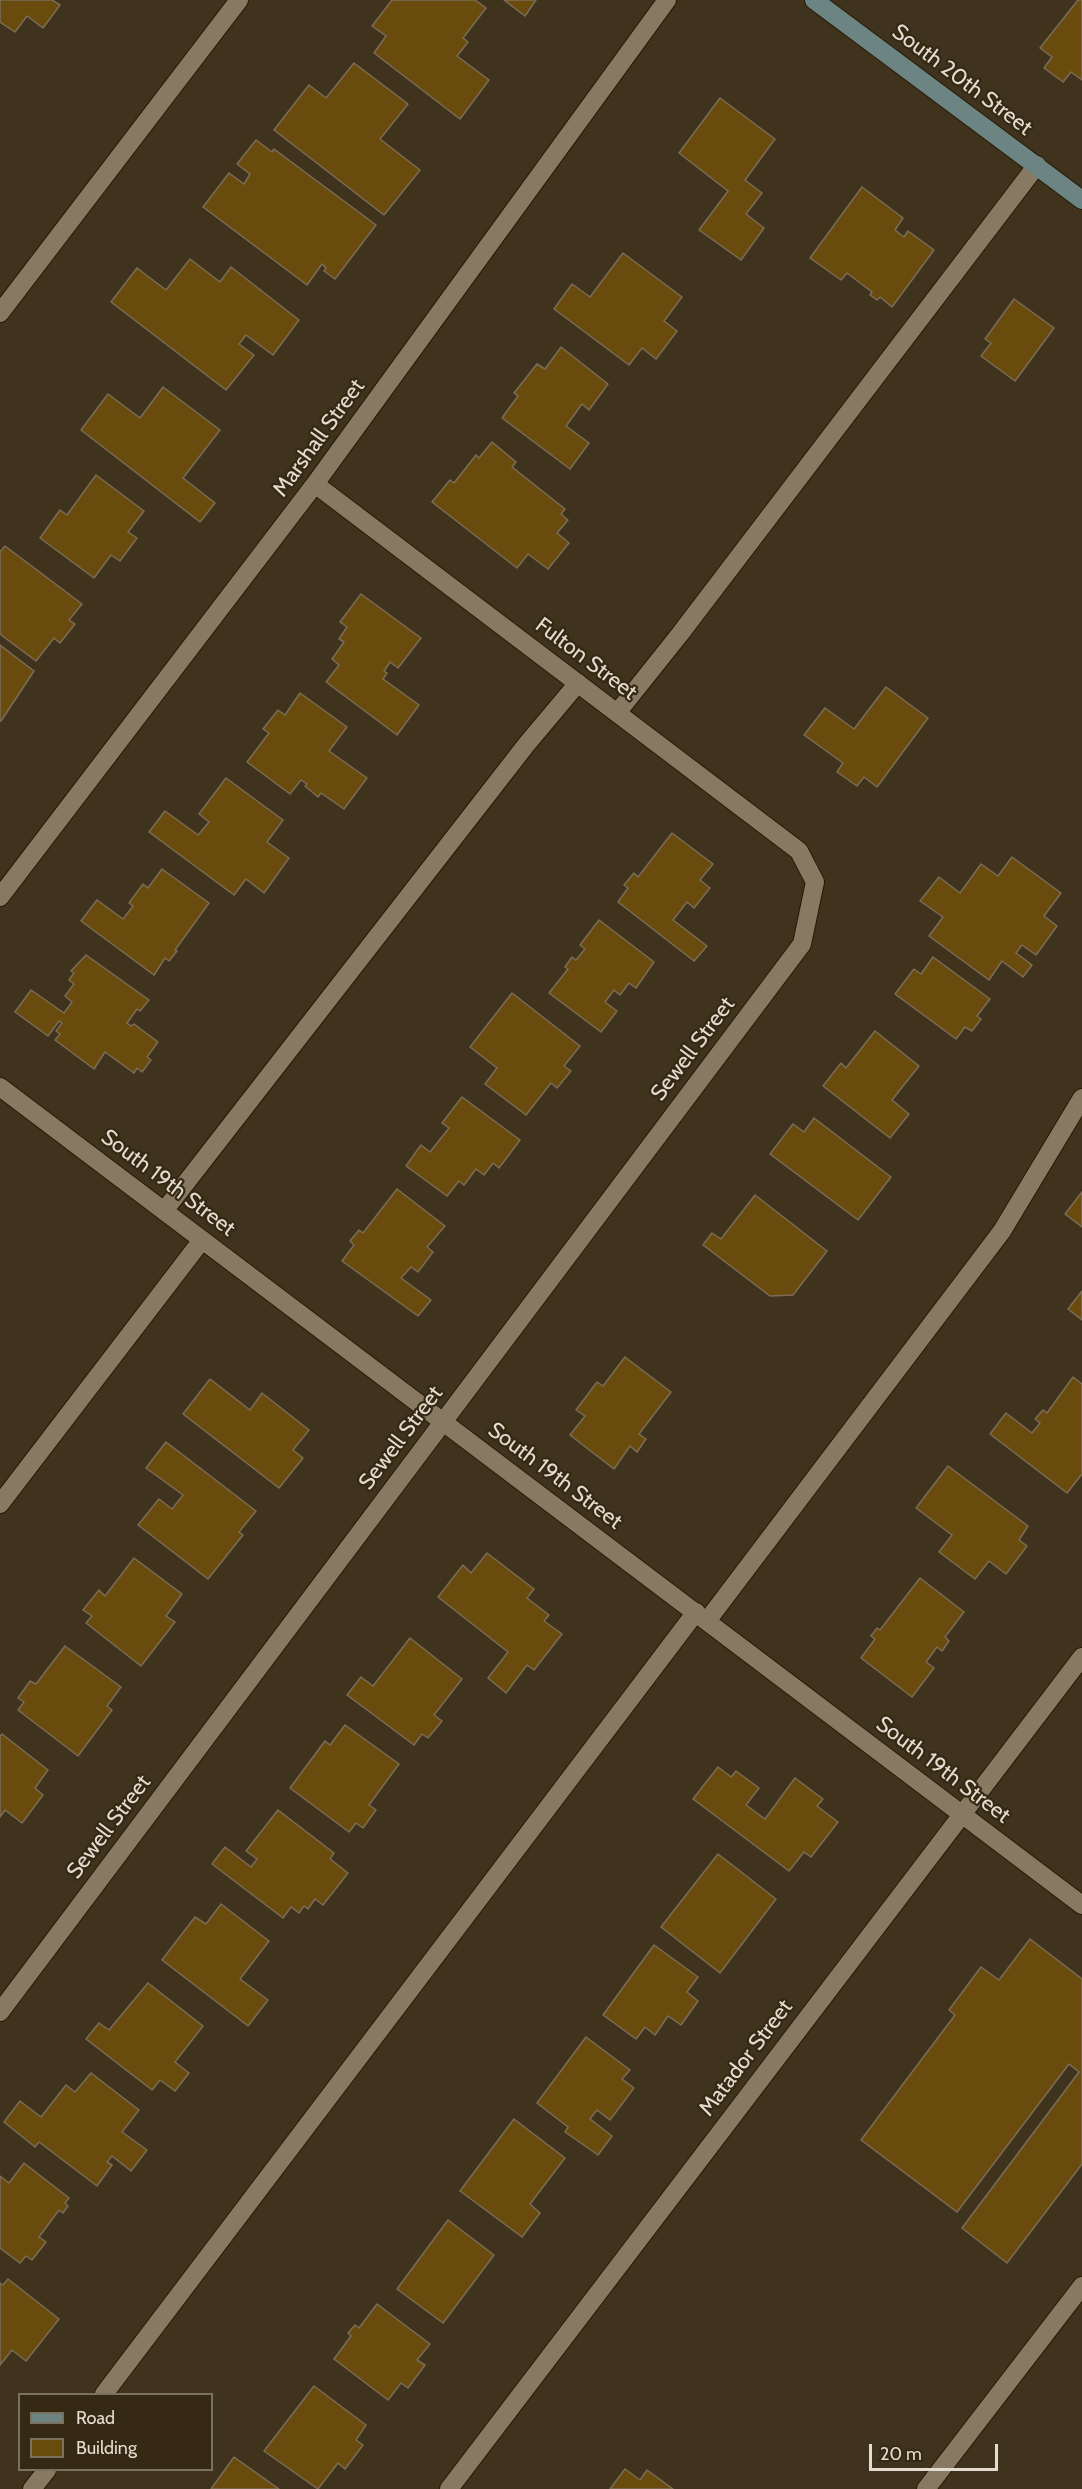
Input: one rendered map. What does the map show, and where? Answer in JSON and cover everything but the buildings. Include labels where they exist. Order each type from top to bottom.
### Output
[{"type":"street","points":[[0,313],[239,0]]},
{"type":"street","name":"Marshall Street","points":[[0,897],[315,484],[667,0]]},
{"type":"street","name":"South 20th Street","points":[[814,0],[1082,200]]},
{"type":"street","points":[[617,713],[694,616],[1037,165]]},
{"type":"street","name":"Fulton Street","points":[[315,484],[799,851],[815,882]]},
{"type":"street","points":[[164,1211],[519,754],[578,683]]},
{"type":"street","name":"Sewell Street","points":[[0,2012],[802,944],[815,882]]},
{"type":"street","name":"South 19th Street","points":[[0,1087],[1082,1905]]},
{"type":"street","points":[[105,2393],[1002,1231],[1082,1098]]},
{"type":"street","points":[[0,1504],[202,1240]]},
{"type":"street","name":"Matador Street","points":[[449,2489],[1082,1657]]},
{"type":"street","points":[[926,2489],[1082,2286]]},
{"type":"street","points":[[32,2489],[46,2471]]}]
